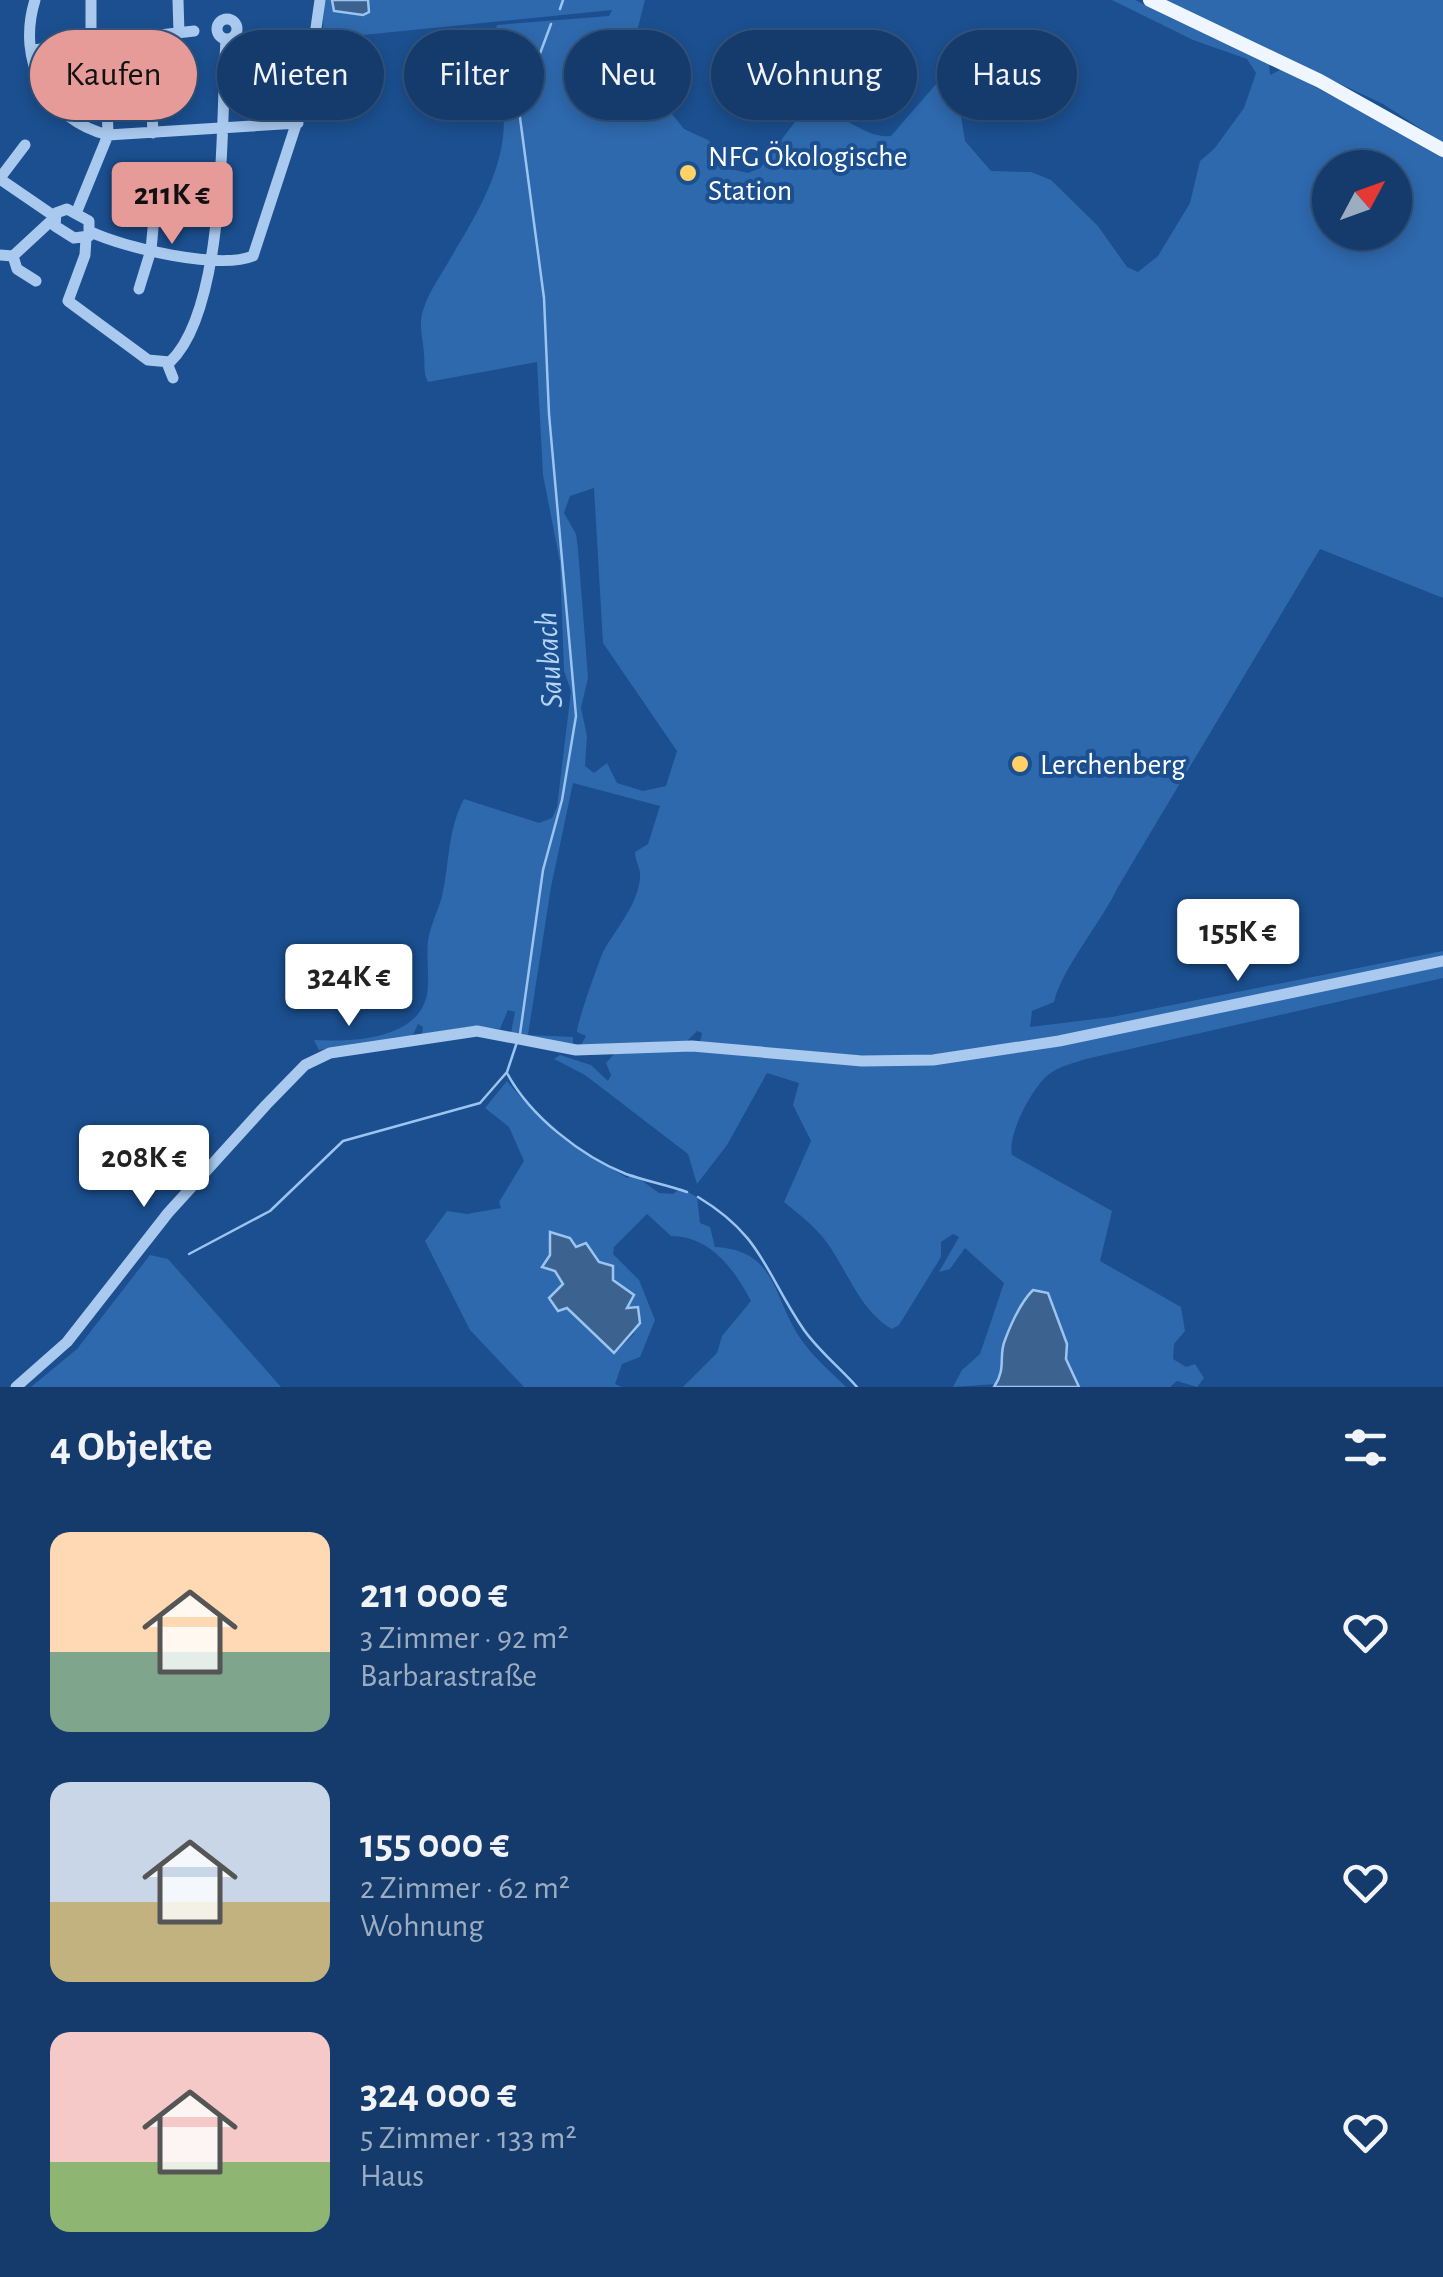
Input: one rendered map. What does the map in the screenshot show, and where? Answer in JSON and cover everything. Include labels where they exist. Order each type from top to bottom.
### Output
[{"type":"main road","points":[[1150,0],[1320,81],[1443,150]]},
{"type":"street","points":[[34,30],[35,0]]},
{"type":"street","points":[[91,0],[91,30]]},
{"type":"street","points":[[178,0],[179,30]]},
{"type":"street","points":[[25,145],[0,179],[54,218],[64,234],[212,258],[254,256],[298,123],[312,66],[320,0]]},
{"type":"street","points":[[71,120],[108,135],[298,123]]},
{"type":"street","points":[[77,211],[108,135],[107,120]]},
{"type":"street","points":[[153,120],[154,133]]},
{"type":"street","points":[[167,363],[190,332],[212,258],[221,120]]},
{"type":"street","points":[[140,289],[152,250],[156,196]]},
{"type":"street","points":[[36,281],[6,255],[61,210],[77,211],[90,221],[85,255],[68,301],[148,360],[167,363]]},
{"type":"street","points":[[167,363],[173,378]]},
{"type":"street","points":[[16,1387],[67,1342],[181,1196],[306,1065],[341,1050],[466,1032],[576,1050],[692,1046],[862,1061],[933,1060],[1078,1038],[1443,960]]},
{"type":"shaded area","points":[[324,0],[645,0],[637,30],[564,30],[564,120],[677,120],[684,129],[708,140],[735,170],[748,173],[760,168],[796,120],[843,120],[880,136],[891,136],[905,120],[917,120],[917,106],[937,83],[937,120],[962,120],[965,141],[991,171],[1031,172],[1051,180],[1098,226],[1127,267],[1138,272],[1158,256],[1190,203],[1200,161],[1214,149],[1244,108],[1256,73],[1247,59],[1193,40],[1112,0],[1135,0],[1251,54],[1269,63],[1270,75],[1282,69],[1443,156],[1443,598],[1320,549],[1073,960],[1054,1002],[1032,1011],[1030,1027],[1112,1017],[1443,951],[1443,957],[996,1050],[889,1058],[700,1042],[702,1033],[697,1031],[687,1041],[581,1045],[586,1036],[577,1032],[580,1017],[603,952],[636,894],[640,874],[635,852],[648,844],[660,806],[573,783],[551,887],[528,1035],[573,1037],[573,1044],[511,1033],[515,1012],[508,1010],[500,1029],[474,1026],[422,1034],[423,1027],[418,1024],[412,1037],[319,1050],[314,1040],[381,1035],[397,1030],[421,1010],[428,988],[429,935],[464,799],[539,823],[552,818],[557,807],[571,691],[564,671],[560,562],[543,475],[537,362],[428,382],[421,319],[430,293],[489,187],[498,162],[504,120],[544,120],[544,30],[496,30],[497,25],[609,16],[612,10],[384,33],[324,30]],"holes":[[[594,488],[603,643],[677,751],[666,786],[643,791],[617,783],[607,763],[594,773],[585,766],[587,736],[581,708],[588,678],[578,549],[576,534],[564,513],[570,496]]]},
{"type":"shaded area","points":[[332,0],[368,0],[369,12],[363,15],[334,11]]},
{"type":"shaded area","points":[[1161,0],[1443,0],[1443,143],[1383,104]]},
{"type":"shaded area","points":[[1443,964],[1443,978],[1072,1063],[1048,1075],[1028,1101],[1013,1136],[1012,1155],[1112,1211],[1100,1261],[1181,1307],[1185,1331],[1174,1344],[1173,1359],[1186,1367],[1195,1364],[1204,1378],[1197,1387],[1177,1381],[1170,1387],[1079,1387],[1066,1359],[1067,1344],[1048,1294],[1023,1300],[1003,1343],[1005,1364],[997,1384],[953,1387],[962,1370],[980,1354],[1004,1283],[965,1248],[950,1269],[939,1272],[959,1237],[953,1234],[941,1242],[941,1257],[899,1325],[892,1329],[881,1321],[862,1300],[825,1240],[784,1202],[811,1141],[793,1105],[799,1083],[767,1073],[727,1145],[697,1184],[688,1154],[585,1075],[554,1059],[560,1055],[591,1065],[608,1081],[611,1075],[606,1063],[614,1054],[674,1050],[911,1064]]},
{"type":"shaded area","points":[[507,1081],[562,1135],[627,1178],[633,1174],[659,1193],[673,1194],[681,1188],[697,1197],[700,1223],[710,1227],[715,1247],[736,1250],[763,1267],[803,1342],[846,1387],[683,1387],[717,1353],[722,1336],[751,1301],[719,1256],[685,1237],[671,1236],[647,1214],[614,1247],[613,1254],[639,1280],[655,1320],[640,1357],[622,1364],[615,1384],[622,1387],[524,1387],[470,1330],[425,1241],[447,1211],[467,1214],[501,1208],[499,1202],[524,1161],[509,1127],[485,1108]],"holes":[[[550,1232],[599,1262],[618,1283],[635,1327],[634,1334],[615,1353],[567,1308],[558,1311],[550,1298],[563,1284],[555,1271],[543,1266],[550,1255]]]},
{"type":"shaded area","points":[[550,1232],[570,1238],[576,1247],[586,1243],[599,1262],[613,1266],[613,1280],[634,1295],[627,1308],[638,1307],[640,1323],[614,1353],[567,1308],[558,1311],[549,1298],[563,1284],[555,1271],[542,1267],[550,1255]]},
{"type":"shaded area","points":[[150,1255],[168,1259],[281,1387],[31,1387],[77,1349]]},
{"type":"shaded area","points":[[1033,1290],[1048,1293],[1067,1344],[1066,1359],[1079,1387],[994,1387],[1007,1334]]},
{"type":"waterway","name":"Saubach","points":[[560,9],[563,0]]},
{"type":"waterway","name":"Saubach","points":[[520,1034],[543,870],[562,800],[576,716],[549,414],[544,298],[519,110],[551,24]]},
{"type":"waterway","points":[[189,1254],[270,1211],[343,1141],[480,1103],[507,1072],[517,1042]]},
{"type":"waterway","name":"Saubach","points":[[507,1073],[543,1119],[592,1157],[626,1174],[687,1192]]},
{"type":"waterway","name":"Saubach","points":[[698,1197],[750,1241],[804,1330],[857,1387]]},
{"type":"place","name":"NFG Ökologische Station","points":[[688,173]]},
{"type":"place","name":"Lerchenberg","points":[[1020,764]]}]
